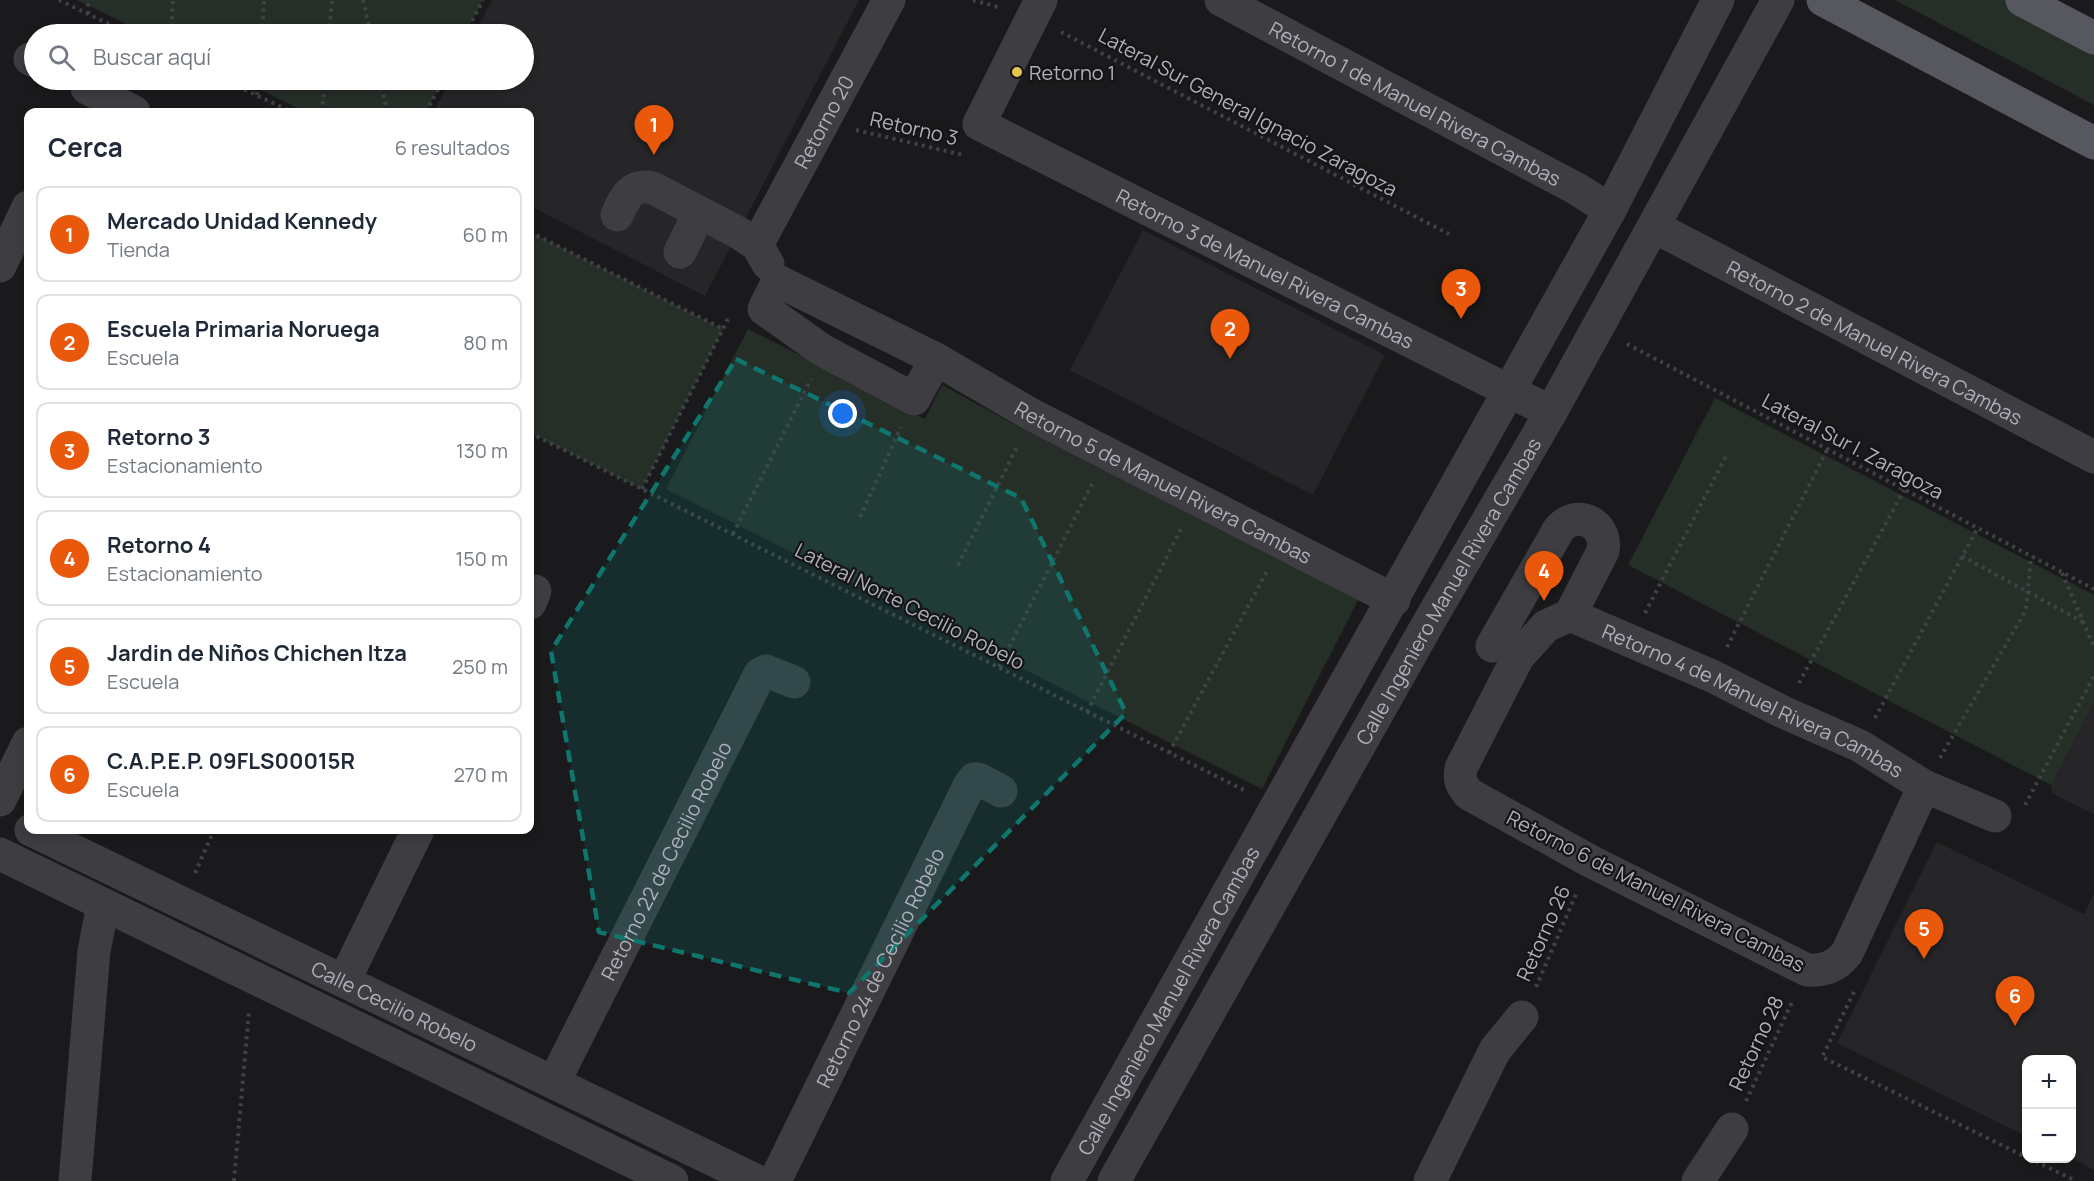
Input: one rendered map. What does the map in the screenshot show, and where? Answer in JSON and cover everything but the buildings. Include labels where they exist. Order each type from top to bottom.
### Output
[{"type":"main road","points":[[1823,0],[2094,142]]},
{"type":"main road","points":[[2022,0],[2094,38]]},
{"type":"street","name":"Retorno 20","points":[[757,245],[889,0]]},
{"type":"street","name":"Retorno 1 de Manuel Rivera Cambas","points":[[1221,0],[1566,183],[1610,210]]},
{"type":"street","name":"Calle Ingeniero Manuel Rivera Cambas","points":[[1067,1181],[1394,600],[1610,210],[1718,0]]},
{"type":"street","name":"Calle Ingeniero Manuel Rivera Cambas","points":[[1114,1181],[1430,620],[1598,329],[1778,0]]},
{"type":"street","points":[[978,124],[1037,9]]},
{"type":"street","points":[[77,93],[122,108]]},
{"type":"street","name":"Retorno 3 de Manuel Rivera Cambas","points":[[978,124],[1551,412]]},
{"type":"street","points":[[617,215],[633,189],[643,186],[653,188],[739,233],[757,245],[778,281],[764,309],[822,350],[914,399],[936,359]]},
{"type":"street","points":[[680,252],[699,214]]},
{"type":"street","points":[[0,266],[24,215]]},
{"type":"street","name":"Retorno 2 de Manuel Rivera Cambas","points":[[1655,227],[2094,457]]},
{"type":"street","name":"Retorno 5 de Manuel Rivera Cambas","points":[[778,281],[936,359],[1032,415],[1394,600]]},
{"type":"street","points":[[1576,518],[1602,531],[1605,541],[1603,551],[1570,615],[1546,626],[1505,651],[1559,529],[1566,521],[1576,518]]},
{"type":"street","name":"Retorno 4 de Manuel Rivera Cambas","points":[[1570,615],[1712,676],[1783,712],[1860,746],[1924,786],[1995,816]]},
{"type":"street","name":"Retorno 6 de Manuel Rivera Cambas","points":[[1505,651],[1461,768],[1459,777],[1462,787],[1469,794],[1590,861],[1807,970],[1819,971],[1831,968],[1847,953],[1924,786]]},
{"type":"street","name":"Retorno 22 de Cecilio Robelo","points":[[554,1082],[758,677],[766,671],[794,682]]},
{"type":"street","points":[[0,800],[24,751]]},
{"type":"street","name":"Retorno 24 de Cecilio Robelo","points":[[775,1181],[969,786],[974,779],[978,779],[1001,790]]},
{"type":"street","points":[[1276,806],[1314,828]]},
{"type":"street","name":"Calle Cecilio Robelo","points":[[0,813],[24,826]]},
{"type":"street","name":"Calle Cecilio Robelo","points":[[40,834],[554,1082],[670,1141],[757,1181]]},
{"type":"street","points":[[344,981],[416,834]]},
{"type":"street","name":"Calle Cecilio Robelo","points":[[0,854],[663,1177]]},
{"type":"street","points":[[75,1181],[94,951],[103,905]]},
{"type":"street","points":[[263,982],[279,950]]},
{"type":"street","points":[[1430,1181],[1495,1050],[1522,1017]]},
{"type":"street","points":[[1698,1181],[1732,1129]]},
{"type":"street","points":[[663,1177],[670,1141]]},
{"type":"path","points":[[59,0],[109,24]]},
{"type":"path","points":[[88,0],[88,14]]},
{"type":"path","points":[[172,24],[173,0]]},
{"type":"path","points":[[263,24],[264,0]]},
{"type":"path","points":[[330,24],[332,0]]},
{"type":"path","points":[[363,0],[368,24]]},
{"type":"path","points":[[470,24],[483,0]]},
{"type":"path","name":"Lateral Sur General Ignacio Zaragoza","points":[[1037,9],[1449,234]]},
{"type":"path","points":[[246,90],[284,108]]},
{"type":"path","points":[[257,90],[257,95]]},
{"type":"path","points":[[322,108],[324,90]]},
{"type":"path","points":[[382,90],[386,108]]},
{"type":"path","points":[[428,108],[437,90]]},
{"type":"path","name":"Retorno 3","points":[[825,117],[842,127],[964,156],[978,124]]},
{"type":"path","points":[[534,234],[723,330]]},
{"type":"path","points":[[642,489],[733,310]]},
{"type":"path","name":"Lateral Sur I. Zaragoza","points":[[1598,329],[2094,589]]},
{"type":"path","points":[[733,534],[818,365],[822,350]]},
{"type":"path","points":[[860,516],[914,399]]},
{"type":"path","points":[[958,565],[1032,415]]},
{"type":"path","name":"Lateral Norte Cecilio Robelo","points":[[534,435],[1276,806]]},
{"type":"path","points":[[1712,676],[1827,450]]},
{"type":"path","points":[[999,668],[1107,454]]},
{"type":"path","points":[[1632,640],[1726,456]]},
{"type":"path","points":[[1783,712],[1904,490]]},
{"type":"path","points":[[1088,712],[1196,499]]},
{"type":"path","points":[[1860,746],[1977,529]]},
{"type":"path","points":[[1169,753],[1282,544]]},
{"type":"path","points":[[1962,556],[2083,622]]},
{"type":"path","points":[[1924,786],[2026,610],[2031,556]]},
{"type":"path","points":[[2062,572],[2094,647]]},
{"type":"path","points":[[1995,816],[2025,806],[2094,676]]},
{"type":"path","points":[[182,903],[212,834]]},
{"type":"path","name":"Retorno 26","points":[[1522,1017],[1590,861]]},
{"type":"path","points":[[1847,953],[1864,970],[1822,1057],[2022,1155]]},
{"type":"path","name":"Retorno 28","points":[[1732,1129],[1807,970]]},
{"type":"path","points":[[234,1181],[249,1015]]},
{"type":"path","points":[[2038,1163],[2076,1181]]},
{"type":"highlighted area","points":[[736,359],[1021,498],[1126,713],[849,993],[599,932],[551,651]]},
{"type":"shaded area","points":[[77,0],[483,0],[470,24],[126,24]]},
{"type":"shaded area","points":[[492,0],[859,0],[705,296],[534,208],[534,108],[435,108],[445,90],[534,90],[534,24],[479,24]]},
{"type":"shaded area","points":[[1895,0],[2019,0],[2094,39],[2094,105]]},
{"type":"shaded area","points":[[261,90],[438,90],[428,108],[298,108]]},
{"type":"shaded area","points":[[1143,230],[1385,355],[1313,495],[1070,370]]},
{"type":"shaded area","points":[[534,234],[723,329],[642,489],[534,435]]},
{"type":"shaded area","points":[[748,329],[925,419],[942,385],[1026,431],[1360,596],[1262,789],[666,489]]},
{"type":"shaded area","points":[[1715,398],[2094,595],[2094,703],[2051,785],[1628,565]]},
{"type":"shaded area","points":[[2094,703],[2094,814],[2052,793],[2051,785]]},
{"type":"shaded area","points":[[1937,842],[2084,914],[2094,894],[2094,1170],[2076,1161],[2076,1055],[2022,1055],[2022,1134],[1837,1043]]},
{"type":"place","name":"Retorno 1","points":[[1017,72]]},
{"type":"place","name":"Mercado Unidad Kennedy","points":[[654,155]]},
{"type":"place","name":"Retorno 3","points":[[1461,319]]},
{"type":"place","name":"Escuela Primaria Noruega","points":[[1230,359]]},
{"type":"place","name":"Retorno 4","points":[[1544,601]]},
{"type":"place","name":"Jardin de Niños Chichen Itza","points":[[1924,959]]},
{"type":"place","name":"C.A.P.E.P. 09FLS00015R","points":[[2015,1026]]}]
